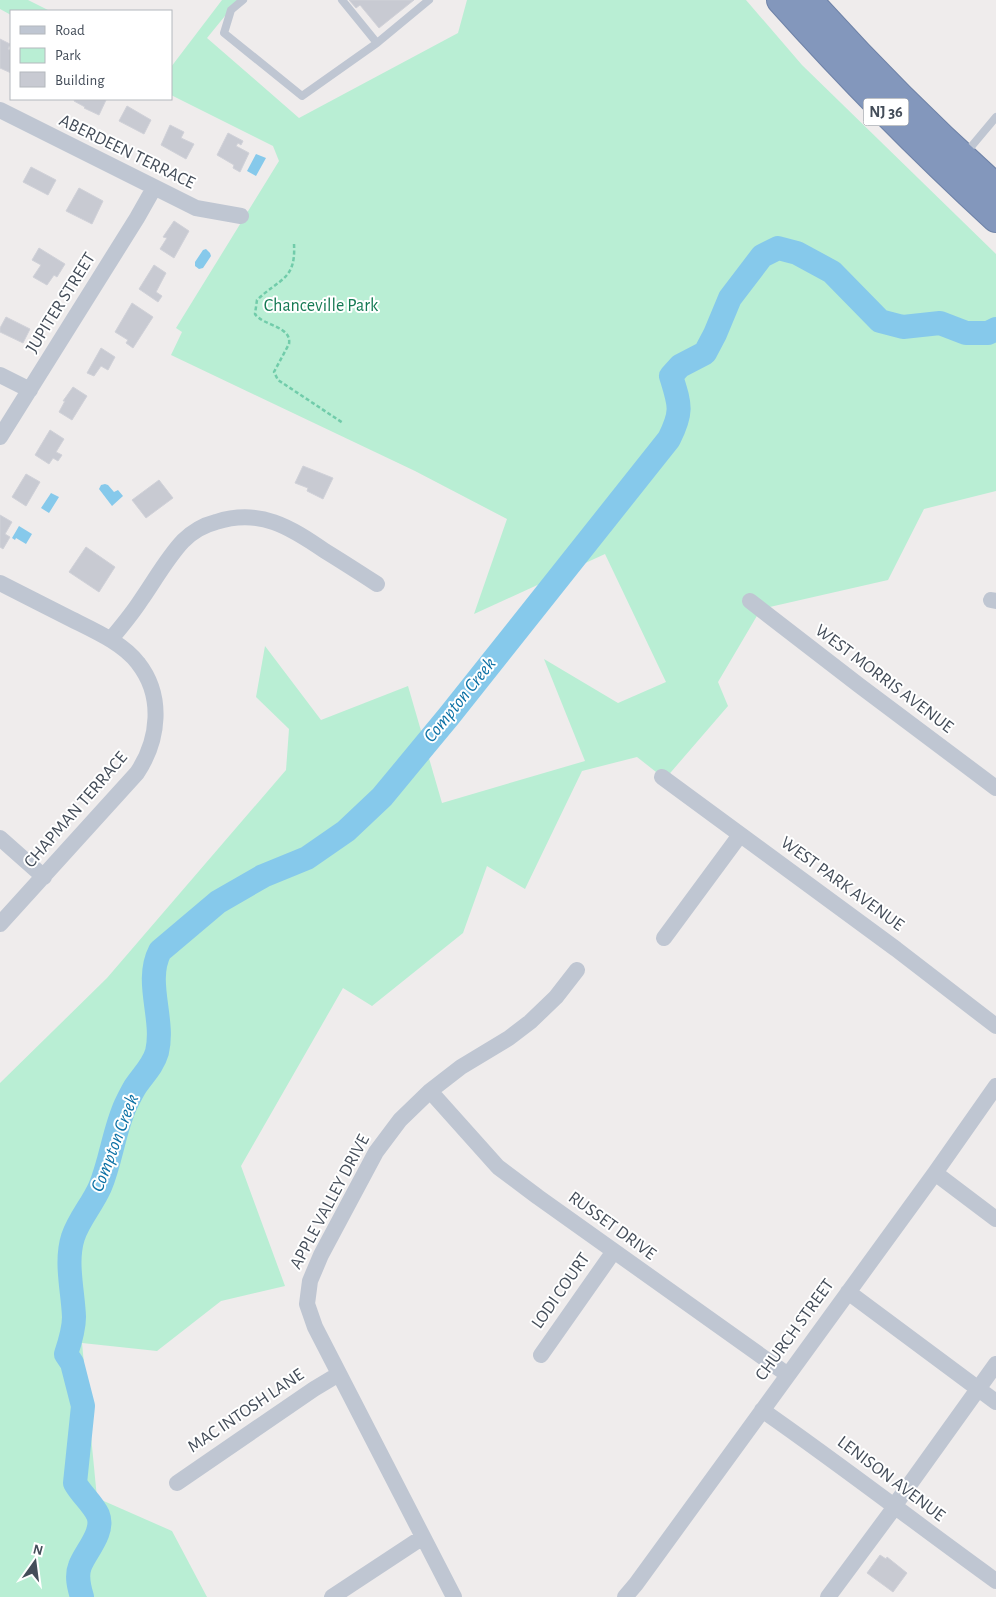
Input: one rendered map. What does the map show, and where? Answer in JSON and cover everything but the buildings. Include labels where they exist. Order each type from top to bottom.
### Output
[{"type":"highway","name":"NJ 36","points":[[781,0],[882,108],[996,218]]},
{"type":"highway","name":"NJ 36","points":[[808,0],[849,46],[940,138],[996,188]]},
{"type":"street","name":"ABERDEEN TERRACE","points":[[0,110],[196,208],[241,216]]},
{"type":"street","name":"JUPITER STREET","points":[[0,438],[154,188]]},
{"type":"street","points":[[0,375],[30,390]]},
{"type":"street","points":[[111,640],[140,603],[173,553],[185,539],[209,524],[229,518],[264,519],[280,524],[303,536],[377,584]]},
{"type":"street","name":"CHAPMAN TERRACE","points":[[0,582],[111,640],[137,662],[146,677],[154,700],[152,745],[137,773],[0,924]]},
{"type":"street","name":"WEST MORRIS AVENUE","points":[[750,602],[996,788]]},
{"type":"street","name":"WEST PARK AVENUE","points":[[662,777],[896,949],[996,1026]]},
{"type":"street","points":[[664,938],[740,835]]},
{"type":"street","points":[[0,838],[44,877]]},
{"type":"street","name":"APPLE VALLEY DRIVE","points":[[454,1597],[316,1327],[307,1304],[310,1281],[321,1255],[376,1152],[400,1120],[430,1090],[461,1067],[509,1038],[530,1022],[556,997],[577,970]]},
{"type":"street","name":"CHURCH STREET","points":[[625,1597],[935,1173],[996,1086]]},
{"type":"street","name":"RUSSET DRIVE","points":[[430,1090],[498,1167],[788,1374]]},
{"type":"street","points":[[935,1173],[996,1219]]},
{"type":"street","name":"LODI COURT","points":[[541,1355],[614,1251]]},
{"type":"street","points":[[848,1292],[996,1402]]},
{"type":"street","points":[[828,1597],[996,1364]]},
{"type":"street","name":"MAC INTOSH LANE","points":[[177,1482],[339,1374]]},
{"type":"street","name":"LENISON AVENUE","points":[[762,1410],[996,1581]]},
{"type":"street","points":[[332,1597],[423,1537]]},
{"type":"lane","points":[[243,0],[231,10],[224,33],[302,96],[376,43],[429,0]]},
{"type":"lane","points":[[342,0],[376,43]]},
{"type":"lane","points":[[961,157],[993,125],[996,117]]},
{"type":"path","points":[[294,244],[295,257],[292,270],[257,300],[255,314],[258,319],[282,330],[290,339],[274,372],[278,380],[343,423]]},
{"type":"green space","points":[[0,0],[28,0],[48,10],[10,10],[10,14],[0,9]]},
{"type":"green space","name":"Chanceville Park","points":[[222,0],[238,0],[207,38],[299,118],[458,33],[467,0],[746,0],[802,65],[996,254],[996,491],[924,509],[888,580],[761,609],[718,682],[728,706],[665,779],[637,757],[582,771],[525,889],[487,866],[463,933],[372,1006],[343,988],[241,1166],[285,1286],[221,1301],[157,1351],[82,1343],[97,1498],[172,1531],[207,1597],[0,1597],[0,1083],[107,978],[286,770],[289,729],[256,697],[265,646],[321,720],[408,686],[442,803],[585,761],[544,659],[618,703],[666,682],[605,554],[474,614],[507,519],[415,471],[171,355],[182,332],[176,328],[279,161],[273,146],[172,96],[172,66]]},
{"type":"water","points":[[256,154],[266,158],[256,176],[247,171]]},
{"type":"water","points":[[206,249],[211,256],[203,268],[199,269],[195,266],[195,262],[203,250]]},
{"type":"water","points":[[105,484],[114,492],[118,490],[123,496],[112,506],[99,489],[101,485]]},
{"type":"water","points":[[51,493],[59,497],[49,513],[41,508]]},
{"type":"water","points":[[19,526],[32,534],[26,544],[16,538],[15,540],[12,538]]},
{"type":"waterway","name":"Compton Creek","points":[[82,1597],[78,1574],[82,1560],[97,1535],[99,1521],[96,1511],[75,1483],[83,1406],[72,1363],[66,1354],[74,1322],[70,1266],[71,1247],[79,1224],[100,1187],[118,1124],[126,1104],[135,1087],[153,1062],[157,1052],[159,1027],[154,975],[160,951],[218,902],[263,876],[307,858],[346,831],[382,797],[449,716],[669,439],[679,408],[671,376],[680,366],[705,353],[730,298],[762,256],[778,248],[797,253],[832,272],[880,321],[903,327],[940,323],[966,333],[988,333],[996,329]]}]
